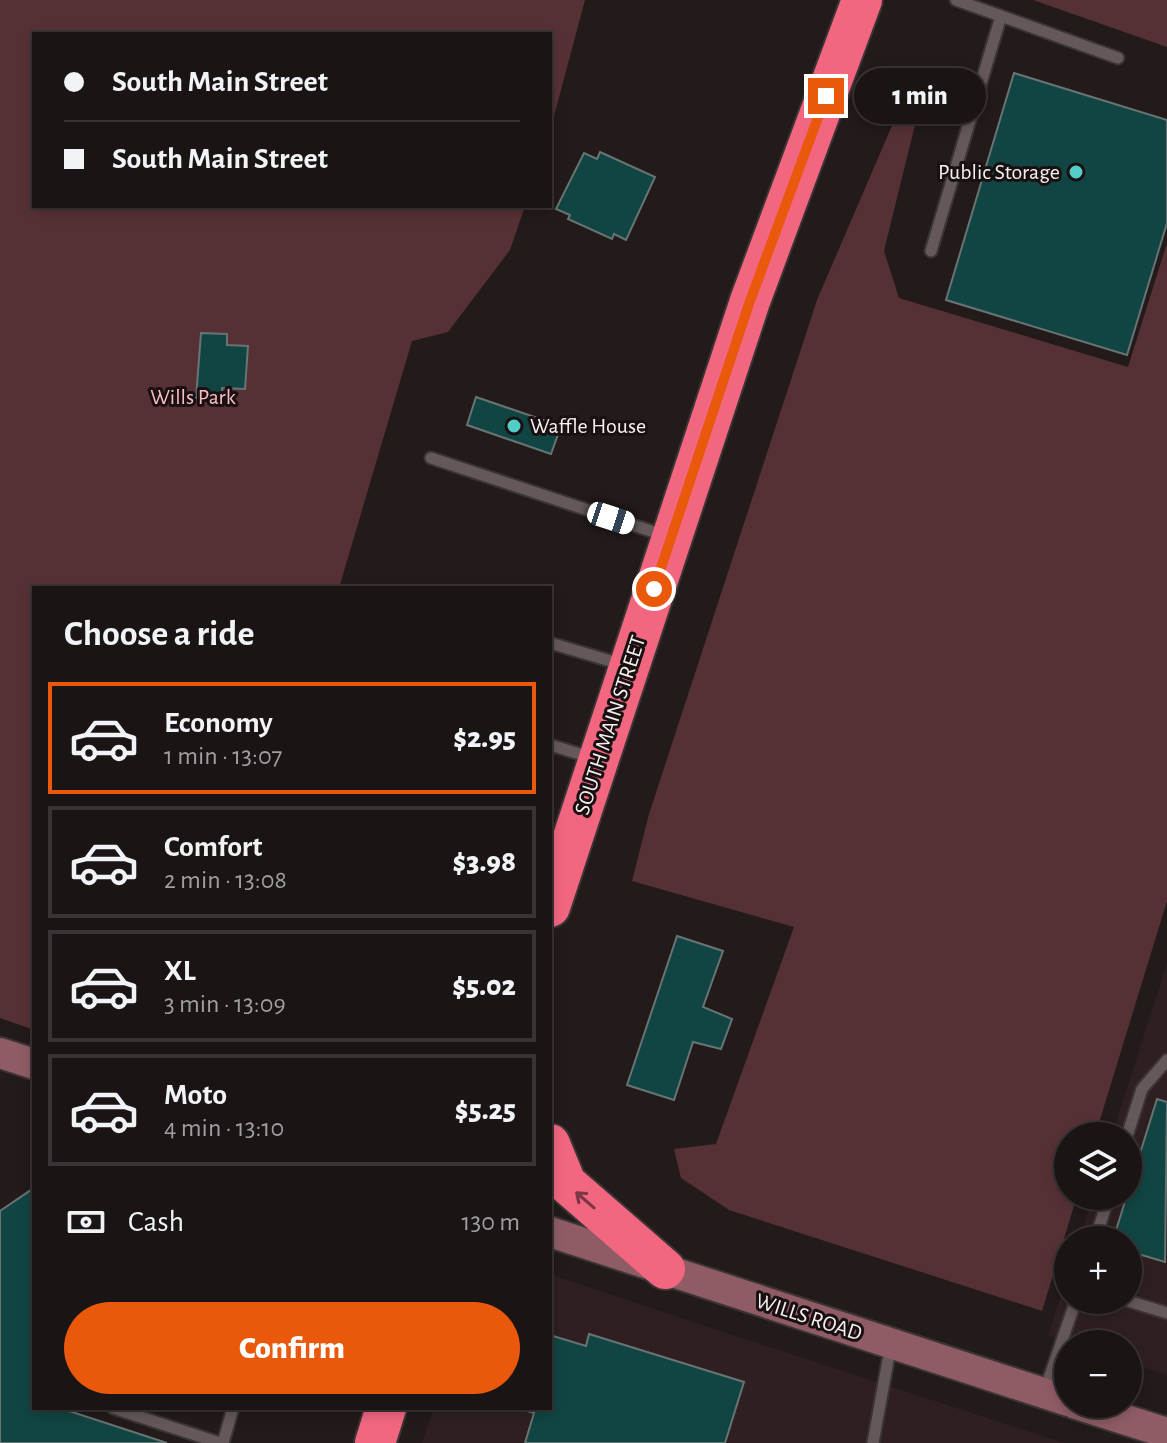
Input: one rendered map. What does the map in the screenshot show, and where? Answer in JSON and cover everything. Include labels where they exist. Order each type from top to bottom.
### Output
[{"type":"highway","name":"SOUTH MAIN STREET","points":[[552,895],[558,858],[598,759],[750,301],[862,0]]},
{"type":"highway","points":[[552,1149],[566,1183],[665,1269]]},
{"type":"highway","points":[[375,1443],[385,1410]]},
{"type":"street","points":[[0,1053],[32,1063]]},
{"type":"street","name":"WILLS ROAD","points":[[552,1233],[1054,1396]]},
{"type":"street","points":[[1120,1418],[1167,1433]]},
{"type":"lane","points":[[956,0],[1118,58]]},
{"type":"lane","points":[[931,251],[1001,16]]},
{"type":"lane","points":[[431,458],[671,538]]},
{"type":"lane","points":[[552,644],[629,666]]},
{"type":"lane","points":[[552,746],[598,759]]},
{"type":"lane","points":[[1131,1122],[1142,1089],[1167,1060]]},
{"type":"lane","points":[[1142,1305],[1167,1313]]},
{"type":"lane","points":[[873,1443],[891,1343]]},
{"type":"lane","points":[[119,1410],[221,1443],[232,1410]]},
{"type":"shaded area","points":[[1167,963],[1167,1375],[1142,1367],[1142,1330],[1054,1330],[1054,1338],[1048,1336],[1055,1314],[1142,1314],[1142,1226],[1083,1226],[1089,1210],[1142,1210],[1142,1122],[1116,1122]]},
{"type":"shaded area","points":[[552,1275],[1064,1443],[422,1443],[433,1410],[552,1410]]},
{"type":"green space","name":"Wills Park","points":[[0,0],[585,0],[552,124],[552,32],[32,32],[32,208],[524,208],[510,250],[448,332],[412,341],[340,586],[32,586],[32,1029],[0,1018]]},
{"type":"green space","points":[[1033,0],[1167,0],[1167,47]]},
{"type":"green space","points":[[912,79],[925,84],[884,251],[899,298],[1128,367],[1167,243],[1167,901],[1099,1122],[1054,1122],[1054,1210],[1073,1210],[1068,1226],[1054,1226],[1054,1272],[1042,1311],[729,1210],[681,1178],[674,1149],[716,1144],[794,927],[632,881],[649,814],[817,300]]},
{"type":"building","name":"Public Storage","points":[[1014,73],[1167,120],[1167,223],[1127,355],[946,300]]},
{"type":"building","points":[[600,152],[655,177],[626,240],[614,234],[612,239],[568,219],[570,215],[556,209],[584,153],[597,159]]},
{"type":"building","points":[[201,333],[227,334],[227,345],[248,346],[245,389],[222,388],[222,400],[196,398]]},
{"type":"building","name":"Waffle House","points":[[476,397],[561,426],[551,454],[467,425]]},
{"type":"building","points":[[677,936],[723,951],[703,1007],[732,1019],[721,1049],[693,1042],[674,1100],[627,1085]]},
{"type":"building","points":[[1157,1099],[1167,1102],[1165,1262],[1142,1255],[1142,1226],[1117,1226],[1122,1210],[1142,1210],[1142,1147]]},
{"type":"building","points":[[32,1189],[32,1410],[66,1410],[167,1443],[0,1443],[0,1211]]},
{"type":"building","points":[[589,1334],[744,1382],[725,1443],[525,1443],[534,1413],[524,1410],[552,1410],[552,1336],[586,1346]]},
{"type":"place","name":"Public Storage","points":[[1076,172]]},
{"type":"place","name":"Waffle House","points":[[514,426]]},
{"type":"route","points":[[654,589],[750,301],[826,96]]}]
